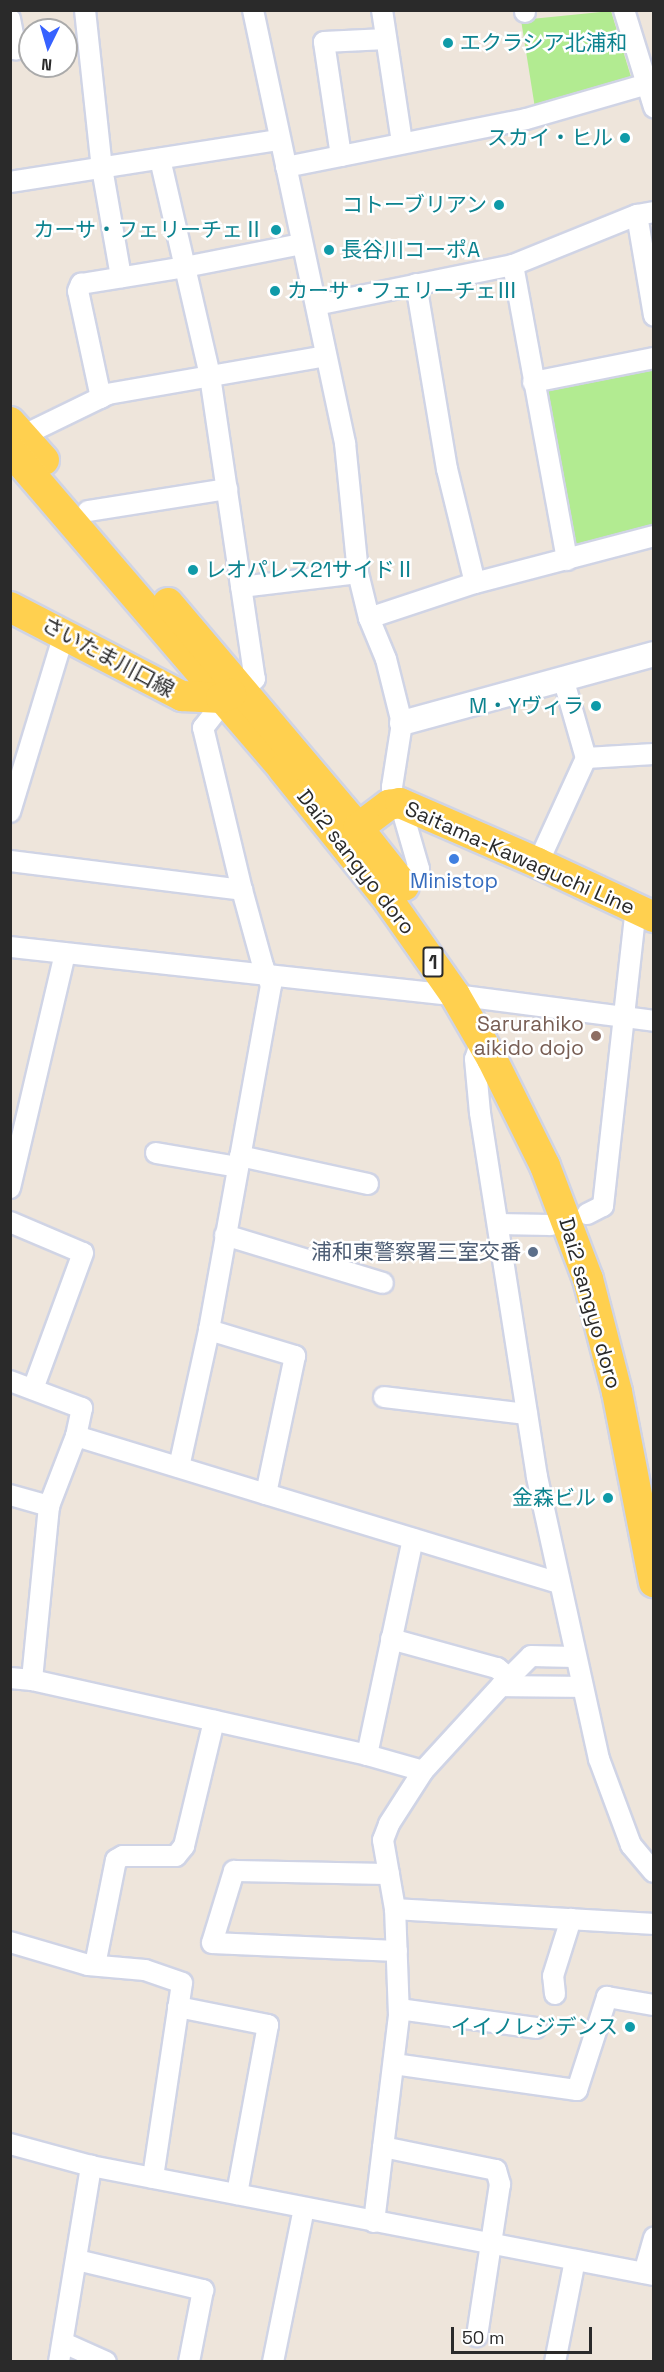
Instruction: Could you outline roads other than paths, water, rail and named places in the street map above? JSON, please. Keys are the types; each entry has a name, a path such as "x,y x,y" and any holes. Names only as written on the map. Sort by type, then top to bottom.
{"main road":[{"name":"Dai2 sangyo doro","path":"14,436 88,511 389,901 468,997 481,1041 541,1156 577,1217 588,1280 607,1350 654,1582"},
{"name":"Dai2 sangyo doro","path":"14,436 229,696 358,828 402,883 468,997 532,1090 577,1217 623,1331 654,1471"},
{"name":"さいたま川口線","path":"10,607 182,696 229,696"},
{"name":"Saitama-Kawaguchi Line","path":"358,828 397,803 538,863 645,913"}],"street":[{"path":"85,10 102,168 122,277"},
{"path":"253,10 345,442 358,573 369,618 386,659 402,723 392,787 419,869 402,883"},
{"path":"382,10 402,143"},
{"path":"624,10 650,83 654,106"},
{"path":"10,19 16,48 10,49"},
{"path":"341,156 324,42 386,39"},
{"path":"286,167 526,119 650,83"},
{"path":"10,182 279,140"},
{"path":"160,159 210,376 255,679 229,696 203,728 242,890 271,985 209,1330 179,1467"},
{"path":"316,305 513,265 645,213 654,316"},
{"path":"101,398 78,291 81,284 185,267 301,244"},
{"path":"513,265 567,560"},
{"path":"416,284 447,469 475,583"},
{"path":"14,436 108,394 327,356"},
{"path":"533,382 654,358"},
{"path":"88,511 227,489"},
{"path":"369,618 475,583 654,536"},
{"path":"241,587 358,573"},
{"path":"10,812 64,634"},
{"path":"402,723 654,654"},
{"path":"538,863 586,758 563,678"},
{"path":"586,758 654,754"},
{"path":"10,861 242,890"},
{"path":"498,1224 550,1225 603,1206 626,1017 645,913"},
{"path":"10,947 468,997 654,1021"},
{"path":"10,1188 65,953"},
{"path":"481,1041 475,1059 498,1224 537,1477 574,1657 599,1760 631,1845 654,1872"},
{"path":"156,1152 239,1162 368,1184"},
{"path":"10,1222 83,1253 33,1389"},
{"path":"225,1234 383,1283"},
{"path":"209,1330 296,1356 266,1494"},
{"path":"10,1380 82,1408 76,1436 49,1506 32,1680"},
{"path":"384,1397 527,1414"},
{"path":"76,1436 559,1583"},
{"path":"10,1495 49,1506"},
{"path":"367,1755 413,1539"},
{"path":"391,1638 497,1668 505,1682"},
{"path":"374,2222 399,2009 395,1909 383,1840 389,1824 423,1772 531,1656 574,1657"},
{"path":"10,1678 32,1680 367,1755 423,1772"},
{"path":"505,1682 581,1687"},
{"path":"95,1965 116,1860 123,1856 176,1856 184,1846 214,1721"},
{"path":"389,1874 234,1871 212,1943 397,1950"},
{"path":"395,1909 654,1924"},
{"path":"555,1994 553,1976 571,1919"},
{"path":"10,1942 95,1965 145,1970 182,1983 153,2178"},
{"path":"394,2064 577,2090 607,1997 654,2005"},
{"path":"178,2007 268,2025 237,2194"},
{"path":"399,2009 536,2028"},
{"path":"10,2144 91,2166 649,2274 654,2237"},
{"path":"383,2147 496,2170 500,2184 477,2336"},
{"path":"61,2355 91,2166"},
{"path":"273,2361 304,2208"},
{"path":"77,2260 204,2290 189,2361"},
{"path":"555,2361 575,2260"},
{"path":"42,2361 61,2355 106,2361"}],"place":[{"name":"エクラシア北浦和","path":"448,43"},
{"name":"スカイ・ヒル","path":"625,138"},
{"name":"コトーブリアン","path":"499,205"},
{"name":"カーサ・フェリーチェⅡ","path":"276,230"},
{"name":"長谷川コーポA","path":"329,250"},
{"name":"カーサ・フェリーチェⅢ","path":"275,291"},
{"name":"レオパレス21サイドⅡ","path":"193,570"},
{"name":"M・Yヴィラ","path":"596,706"},
{"name":"Ministop","path":"454,859"},
{"name":"Sarurahiko aikido dojo","path":"596,1036"},
{"name":"浦和東警察署三室交番","path":"533,1252"},
{"name":"金森ビル","path":"608,1498"},
{"name":"イイノレジデンス","path":"630,2027"}]}
